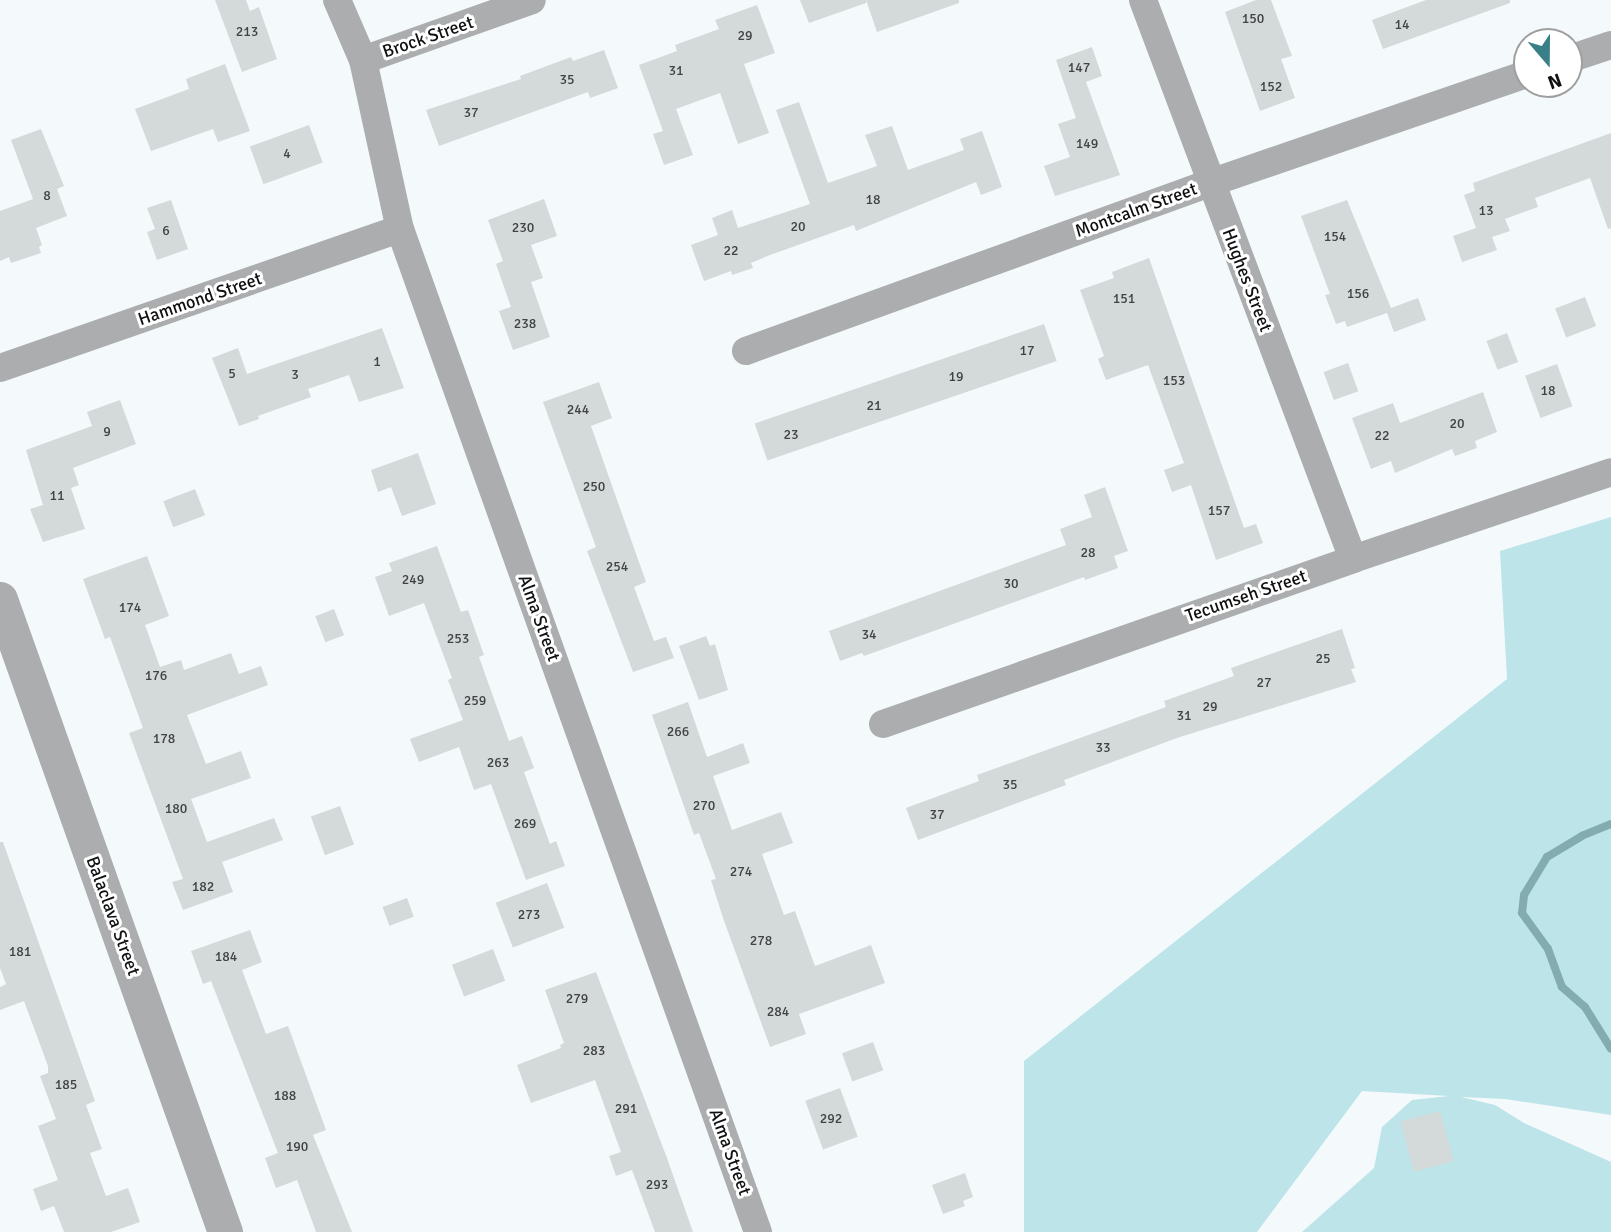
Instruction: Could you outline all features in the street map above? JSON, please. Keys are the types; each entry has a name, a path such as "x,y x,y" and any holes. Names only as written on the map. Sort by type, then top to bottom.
{"street":[{"name":"Alma Street","path":"337,0 363,60 400,229 758,1232"},
{"name":"Brock Street","path":"363,60 532,0"},
{"name":"Hughes Street","path":"1143,0 1353,559"},
{"path":"1583,54 1611,45"},
{"name":"Montcalm Street","path":"746,351 1210,183 1513,79"},
{"name":"Hammond Street","path":"0,369 400,229"},
{"name":"Tecumseh Street","path":"883,724 1353,559 1611,472"},
{"name":"Balaclava Street","path":"0,599 225,1232"}],"shaded area":[{"path":"1611,517 1611,1115 1505,1099 1461,1097 1495,1105 1524,1123 1611,1162 1611,1232 1302,1232 1374,1168 1382,1127 1412,1100 1449,1096 1362,1091 1257,1232 1024,1232 1024,1061 1507,679 1500,551"}],"building":[{"path":"215,0 246,0 250,11 259,7 277,59 242,72"},
{"path":"800,0 866,0 866,3 809,23"},
{"path":"866,0 959,0 959,3 877,32"},
{"path":"1256,0 1271,0 1292,56 1281,59 1295,98 1260,111 1225,12"},
{"path":"1426,0 1510,0 1510,3 1383,49 1372,20"},
{"path":"757,5 775,53 744,64 769,133 738,144 720,93 676,109 693,155 664,165 653,134 663,131 639,65 677,51 675,45 719,29 715,20"},
{"path":"1092,47 1102,76 1086,82 1120,175 1055,196 1044,166 1070,157 1058,124 1076,118 1056,60"},
{"path":"604,50 618,88 590,98 588,92 439,146 426,110 521,79 520,76 571,57 573,61"},
{"path":"225,64 250,131 218,142 213,129 151,151 135,109 189,89 186,79"},
{"path":"799,102 828,183 877,166 865,135 892,126 908,170 964,150 960,139 982,131 1002,187 981,195 976,182 856,231 854,225 751,263 753,268 732,275 731,271 704,281 691,245 718,235 712,218 732,210 738,228 810,204 776,110"},
{"path":"309,125 323,163 263,184 250,147"},
{"path":"41,129 64,186 57,189 67,216 36,228 42,245 39,247 41,253 11,263 9,257 0,261 0,211 33,199 11,140"},
{"path":"1611,133 1611,228 1608,229 1590,178 1535,198 1538,207 1505,219 1510,231 1492,237 1497,250 1462,262 1453,236 1476,228 1464,195 1475,191 1473,183"},
{"path":"544,199 557,236 531,245 543,278 531,282 550,337 513,350 499,311 511,307 496,264 503,261 488,220"},
{"path":"171,200 188,249 157,260 147,232 155,229 147,208"},
{"path":"1347,200 1391,308 1418,298 1426,320 1394,332 1387,313 1347,327 1345,321 1336,324 1325,295 1330,294 1301,216"},
{"path":"1149,258 1244,528 1256,524 1263,543 1216,560 1191,485 1172,492 1164,470 1184,463 1148,365 1106,380 1098,359 1104,356 1080,290 1114,278 1112,272"},
{"path":"1585,297 1596,326 1566,337 1555,308"},
{"path":"1044,324 1057,361 767,460 755,424"},
{"path":"382,328 404,388 359,402 349,375 308,389 311,397 258,416 259,419 239,426 212,358 238,348 247,374"},
{"path":"1507,333 1518,362 1498,370 1486,341"},
{"path":"1348,363 1358,391 1334,400 1324,372"},
{"path":"1557,364 1572,406 1540,418 1525,376"},
{"path":"599,382 612,418 591,426 646,582 634,587 654,641 666,637 674,658 633,672 587,551 596,547 543,402"},
{"path":"1483,392 1497,432 1475,441 1477,448 1455,456 1452,449 1395,473 1391,461 1371,469 1352,418 1393,403 1400,423"},
{"path":"120,400 136,444 73,468 79,485 71,488 85,529 43,542 30,509 43,505 26,450 92,426 87,412"},
{"path":"418,453 436,504 402,516 391,487 378,492 371,470"},
{"path":"1105,487 1128,551 1114,556 1118,568 1085,580 1084,577 864,656 862,653 840,661 829,631 1066,545 1060,529 1092,517 1084,495"},
{"path":"195,489 205,515 173,527 163,501"},
{"path":"437,546 461,612 468,610 484,655 479,657 509,741 522,736 534,768 524,772 550,844 556,841 565,866 526,880 491,784 474,790 459,747 419,762 410,739 463,720 448,680 452,678 424,603 389,616 375,577 392,571 389,563"},
{"path":"147,556 169,616 145,625 160,667 181,660 184,670 231,653 239,674 261,666 268,685 187,715 206,764 241,751 251,778 191,799 207,842 274,818 283,840 222,862 233,892 183,910 172,882 183,879 129,733 143,728 110,637 105,639 83,579"},
{"path":"334,609 344,635 325,642 315,616"},
{"path":"1342,629 1355,668 1351,669 1356,682 1177,738 1064,780 1066,785 918,840 906,808 979,781 977,775 1166,707 1164,701 1234,676 1231,668"},
{"path":"706,636 710,646 715,644 728,690 699,700 679,646"},
{"path":"688,702 707,757 743,743 750,763 713,776 732,830 781,812 793,843 762,854 784,915 795,911 815,966 871,945 885,983 799,1014 806,1034 770,1047 723,918 711,880 716,879 699,833 694,835 652,715"},
{"path":"340,806 354,845 325,855 311,817"},
{"path":"0,842 3,842 95,1101 86,1105 102,1149 90,1153 106,1196 128,1188 140,1222 111,1232 64,1232 54,1206 41,1211 33,1189 58,1180 38,1126 56,1119 40,1076 48,1073 48,1066 24,1001 0,1010 0,987 6,984 0,968"},
{"path":"547,883 564,928 513,948 496,903"},
{"path":"407,898 414,917 389,926 383,907"},
{"path":"250,930 262,962 242,970 266,1034 288,1026 326,1130 313,1135 352,1232 316,1232 297,1180 276,1188 265,1158 278,1153 211,981 203,984 191,951"},
{"path":"493,949 505,981 464,997 452,965"},
{"path":"596,972 693,1232 655,1232 632,1170 616,1176 609,1156 621,1152 595,1080 531,1103 517,1065 561,1048 560,1045 564,1043 545,990"},
{"path":"873,1042 883,1070 852,1081 842,1053"},
{"path":"840,1088 858,1137 823,1150 805,1101"},
{"path":"1440,1111 1453,1161 1414,1172 1400,1122"},
{"path":"965,1173 973,1197 963,1201 965,1206 943,1214 932,1185"}],"waterway":[{"path":"1611,824 1582,836 1547,857 1524,895 1522,913 1548,949 1562,987 1585,1007 1611,1049"}]}
